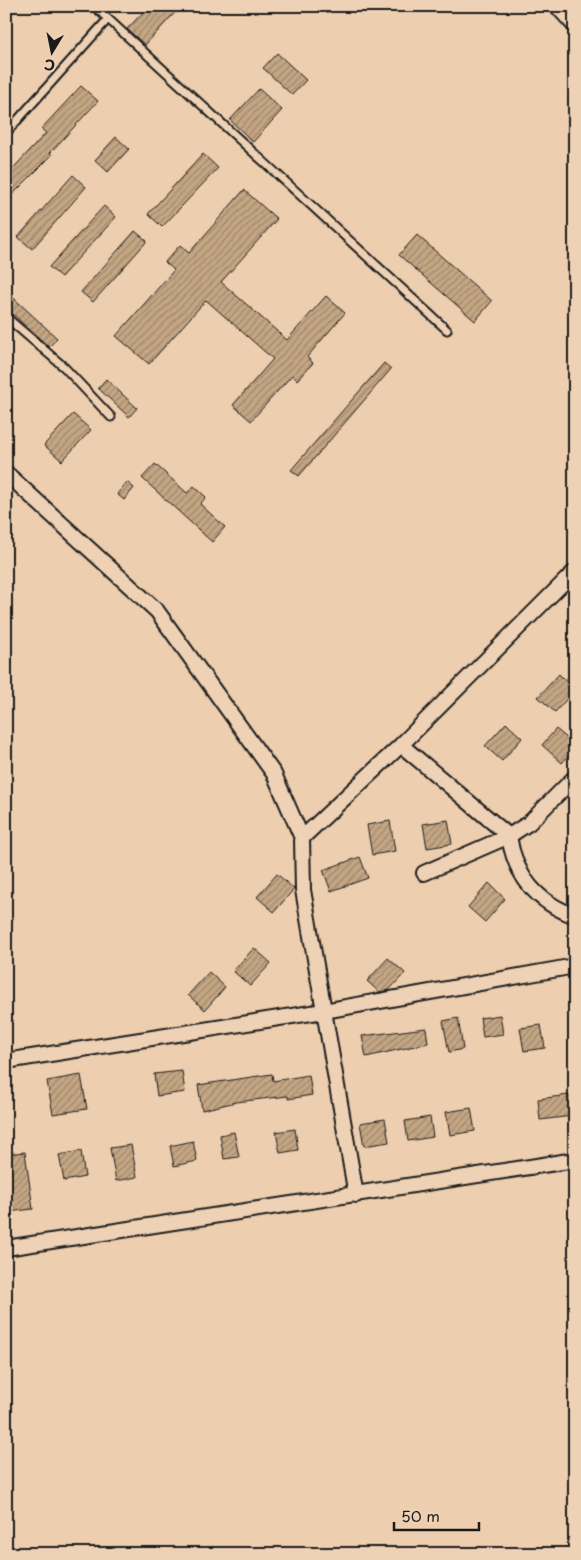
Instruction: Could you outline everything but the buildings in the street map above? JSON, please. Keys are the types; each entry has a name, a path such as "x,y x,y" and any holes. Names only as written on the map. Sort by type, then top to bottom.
{"street":[{"path":"556,6 575,26"},
{"path":"6,473 157,611 274,774 302,838 303,890 356,1195"},
{"path":"302,838 401,745 575,571"},
{"path":"401,745 509,836 512,858 528,884 556,910 575,916"},
{"path":"424,873 509,836 530,822 575,777"},
{"path":"6,1061 324,1011 575,966"},
{"path":"6,1248 575,1160"}],"lane":[{"path":"94,6 447,330"},
{"path":"6,133 108,19"},
{"path":"6,317 64,367 111,417"}]}
